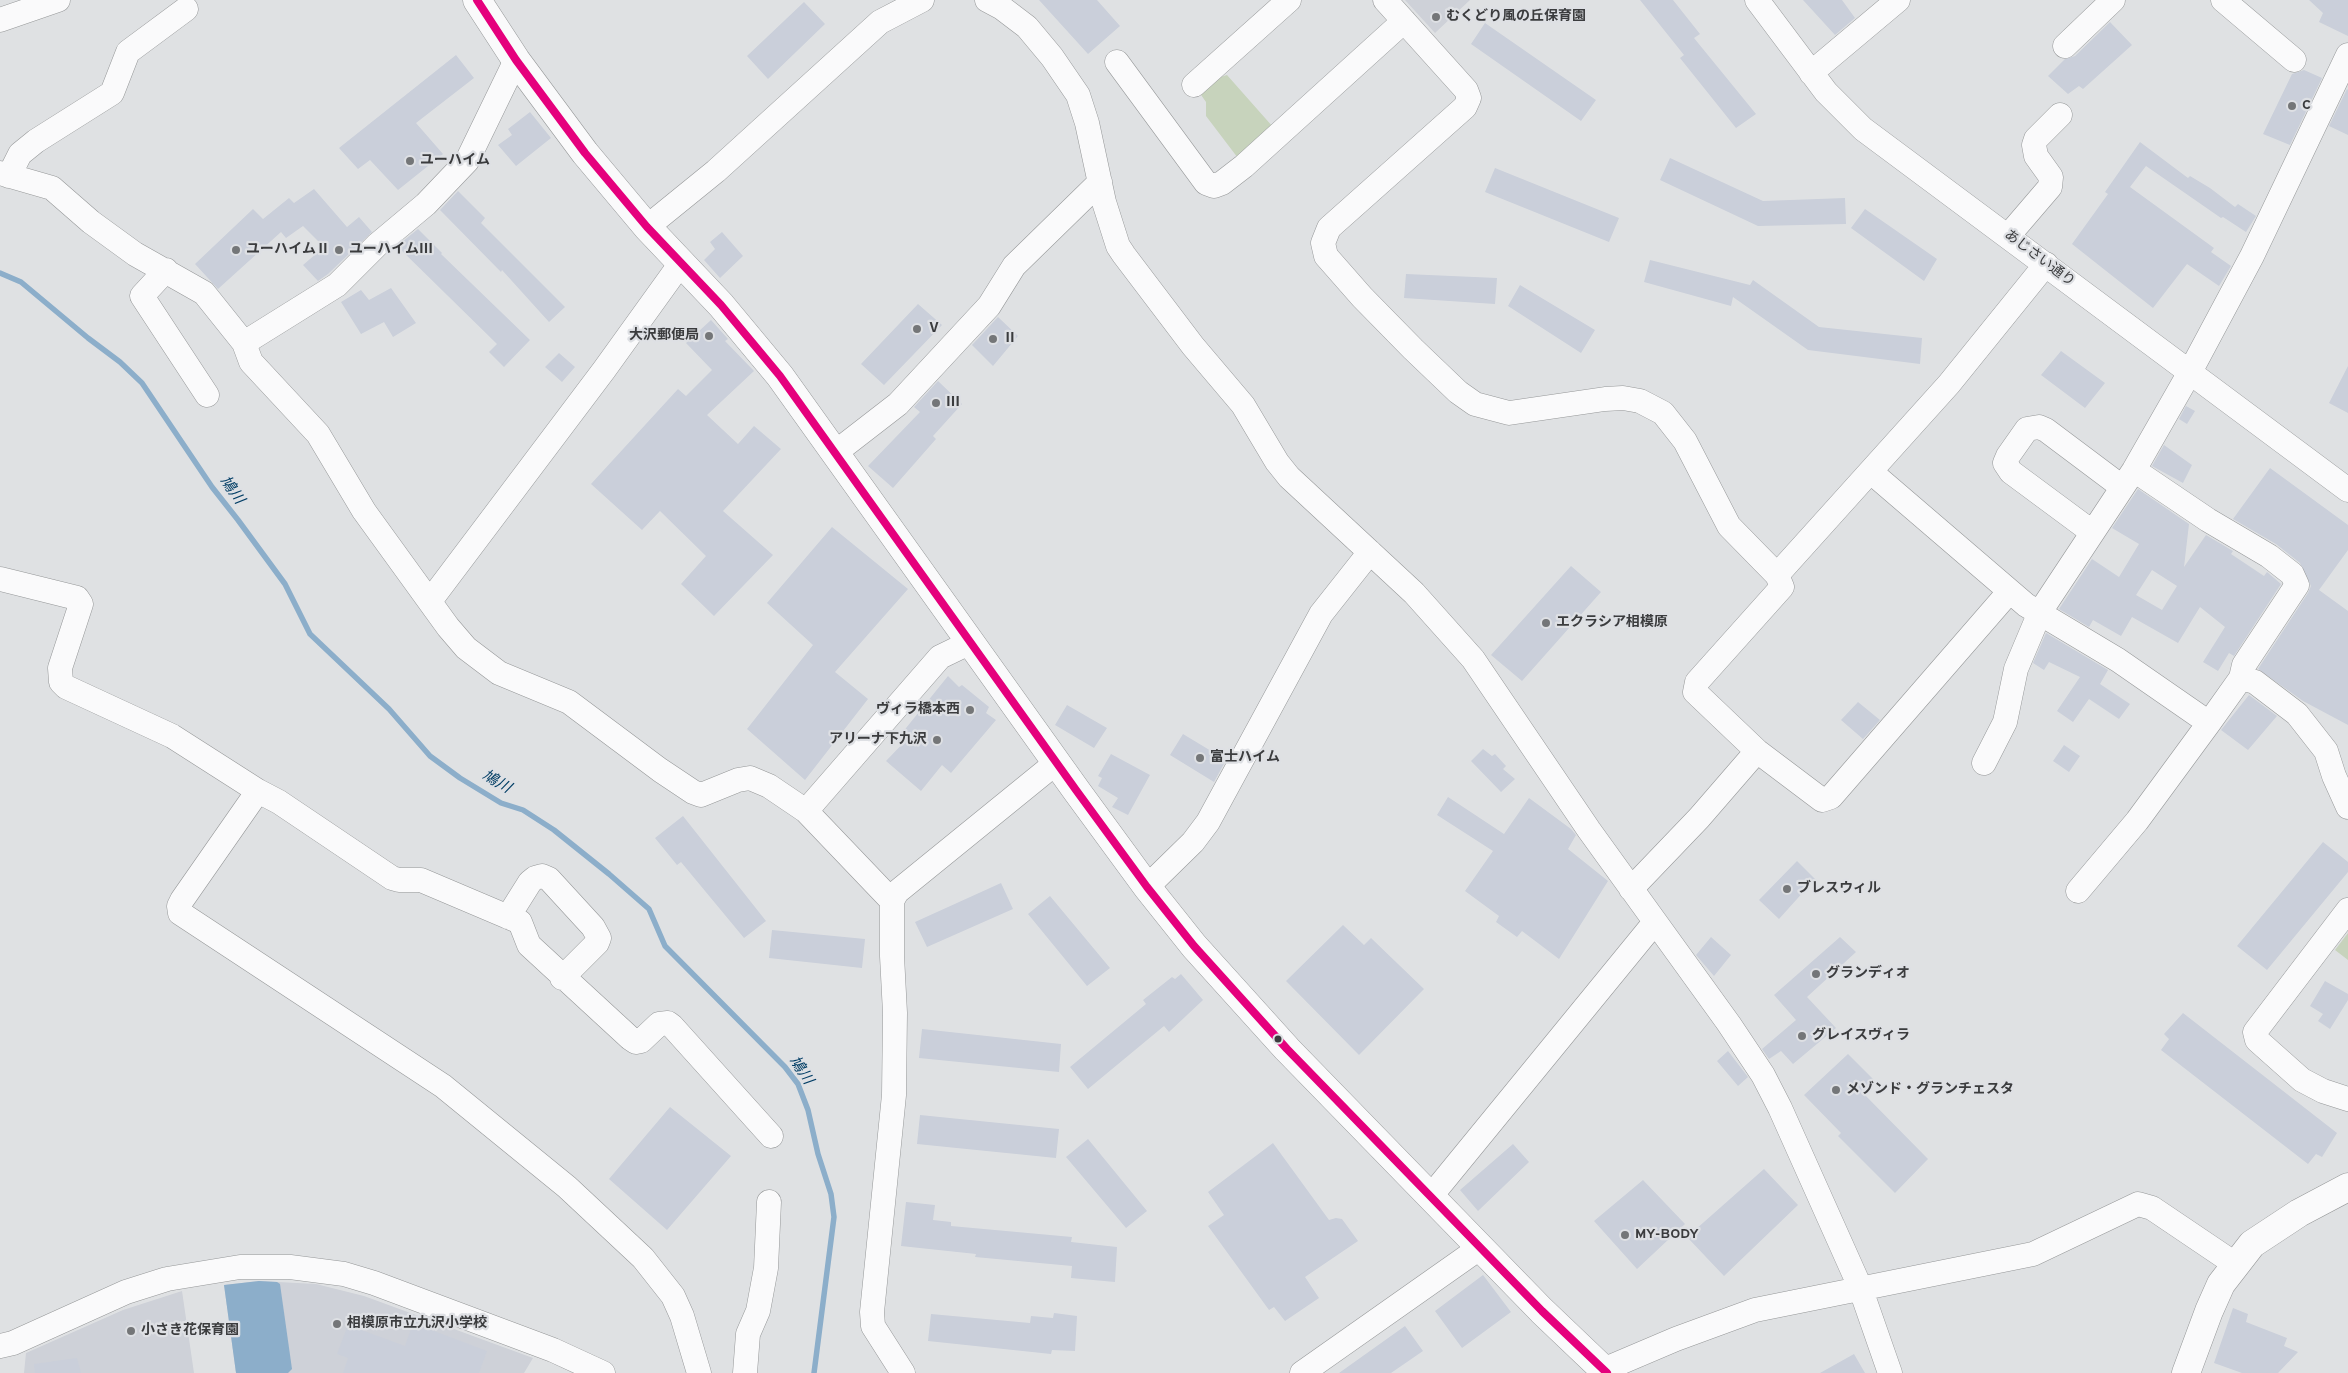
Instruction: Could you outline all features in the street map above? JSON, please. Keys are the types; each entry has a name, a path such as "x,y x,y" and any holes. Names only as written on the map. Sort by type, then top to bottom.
{"main road":[{"path":"478,0 516,60 567,130 647,226 740,326 777,372 1147,887 1194,946 1242,1001 1542,1311 1605,1371"},
{"path":"2186,1373 2221,1284 2252,1244 2299,1213 2345,1192"}],"street":[{"path":"0,20 58,0"},
{"path":"647,226 716,171 880,22 922,0"},
{"path":"986,0 1002,8 1027,28 1066,76 1078,95 1087,123 1100,182 1118,246 1124,255 1194,346 1243,405 1283,469 1320,507 1414,593 1474,659 1631,889 1729,1024 1763,1075 1780,1108 1860,1287 1890,1373"},
{"path":"1194,85 1289,0"},
{"path":"1385,0 1466,90 1469,98 1465,107 1329,228 1323,243 1326,256 1362,297 1413,349 1458,392 1475,404 1509,414 1623,398 1640,401 1663,414 1685,442 1729,526 1777,575 1782,587 1695,687 1698,698 1757,751 1818,799 1827,800 2009,592"},
{"name":"あじさい通り","path":"1757,0 1826,92 1863,129 2348,490"},
{"path":"1811,73 1898,0"},
{"path":"2065,46 2113,0"},
{"path":"2223,0 2294,60"},
{"path":"186,9 128,52 112,93 36,141 20,154 5,174 52,188 91,222 135,254 204,293 244,343 251,362 318,434 364,510 448,627 466,648 499,672 569,702 660,770 693,792 702,794 738,780 750,778 769,786 806,811 892,901"},
{"path":"1117,62 1206,183 1214,186 1222,183 1244,166 1404,21"},
{"path":"1984,763 2005,722 2014,676 2040,612 2128,478 2190,372 2252,256 2348,55"},
{"path":"244,343 337,285 377,245 426,204 467,161 516,60"},
{"path":"2008,236 2050,187 2051,177 2036,156 2034,145 2036,139 2060,115"},
{"path":"836,452 898,404 989,306 1014,266 1100,182"},
{"path":"430,601 598,377 681,262"},
{"path":"1777,575 1949,384 2046,264"},
{"path":"166,270 142,296 207,395"},
{"path":"2078,891 2136,821 2209,723 2241,678 2244,665 2297,585 2296,579 2269,556 2208,520 2128,478 2039,427 2027,430 2005,463 2011,472 2092,532"},
{"path":"1871,472 2026,605 2164,691 2209,723"},
{"path":"1147,887 1193,842 1208,822 1321,614 1370,552"},
{"path":"0,579 77,598 81,604 60,668 60,682 66,687 172,736 258,791 280,802 392,878 399,880 421,880 520,922 529,945 562,978 636,1042 641,1041 659,1024 668,1023 771,1136"},
{"path":"806,811 940,657 971,642"},
{"path":"2241,678 2256,682 2296,714 2326,751 2334,776 2348,807"},
{"path":"1631,889 1699,818 1757,751"},
{"path":"904,1373 873,1326 872,1312 894,1095 895,1013 892,901 897,892 1057,762"},
{"path":"258,791 182,900 179,906 180,913 443,1086 567,1187 643,1258 673,1296 685,1324 699,1373"},
{"path":"508,917 530,882 542,876 549,879 593,927 599,938 597,944 562,978"},
{"path":"2348,910 2255,1032 2257,1040 2302,1080 2335,1097 2348,1098"},
{"path":"1431,1196 1655,922"},
{"path":"745,1373 748,1334 758,1311 766,1268 769,1202"},
{"path":"1605,1371 1676,1339 1754,1310 1860,1287 2033,1254 2138,1204 2152,1208 2235,1264"},
{"path":"1302,1373 1481,1247"},
{"path":"0,1346 13,1343 126,1292 167,1279 240,1267 290,1267 344,1274 374,1283 553,1350 603,1373"}],"shaded area":[{"name":"むくどり風の丘保育園","path":"1405,0 1470,0 1435,33"},
{"name":"相模原市立九沢小学校","path":"259,1281 316,1284 364,1296 533,1358 524,1373 236,1373 224,1285"},
{"name":"小さき花保育園","path":"182,1291 194,1373 24,1373 26,1353 123,1310"}],"green space":[{"path":"1227,75 1273,127 1244,166 1206,116 1206,102 1194,85"},
{"path":"2348,933 2348,960 2335,950"}],"water":[{"path":"259,1281 277,1282 280,1284 292,1369 288,1373 236,1373 224,1285"}],"building":[{"path":"1039,0 1097,0 1120,26 1088,54"},
{"path":"1640,0 1673,0 1700,34 1694,38 1756,114 1736,128 1680,58 1684,55"},
{"path":"1803,0 1842,0 1855,18 1835,35"},
{"path":"2309,0 2348,0 2348,36 2319,22 2323,13"},
{"path":"804,2 825,24 768,79 747,56"},
{"path":"2110,22 2132,45 2083,89 2079,86 2068,94 2048,76 2065,59 2075,56"},
{"path":"1485,23 1596,100 1581,121 1471,44"},
{"path":"456,55 474,78 416,123 443,154 398,190 370,160 358,169 339,148"},
{"name":"C","path":"2304,70 2322,78 2290,145 2263,134 2292,74"},
{"path":"2348,90 2348,135 2329,126"},
{"path":"530,112 551,138 516,166 498,145 512,135 508,129"},
{"path":"2140,142 2188,178 2190,176 2235,207 2238,204 2256,216 2246,232 2223,217 2221,218 2146,166 2130,187 2214,248 2211,252 2231,266 2219,286 2187,264 2153,308 2072,244 2108,194 2105,192"},
{"path":"1670,158 1763,201 1845,198 1846,224 1758,226 1660,180"},
{"path":"1495,168 1619,218 1609,242 1485,192"},
{"path":"314,189 347,227 359,217 372,232 328,274 318,281 303,265 324,247 303,226 286,238 281,232 218,289 195,264 253,209 263,219 289,198 294,203"},
{"path":"458,191 485,218 481,223 565,307 549,322 502,270 501,272 440,210"},
{"path":"1865,209 1937,259 1924,281 1851,228"},
{"path":"418,229 441,254 530,340 504,367 489,352 497,344 397,246"},
{"path":"722,232 743,256 720,278 704,260 715,249 710,242"},
{"path":"1650,260 1750,285 1753,280 1819,327 1922,338 1920,364 1808,350 1733,297 1731,306 1644,282"},
{"path":"1406,274 1497,278 1495,304 1404,298"},
{"path":"1520,285 1595,330 1581,353 1508,306"},
{"path":"391,288 416,323 393,337 384,322 361,334 341,302 361,290 369,300"},
{"path":"918,304 942,325 884,385 861,364"},
{"name":"Ⅱ","path":"998,317 1018,336 993,366 972,345"},
{"path":"711,320 728,339 725,341 754,371 707,415 738,444 754,426 781,449 723,511 773,555 714,616 681,584 706,556 660,511 642,530 591,484 678,389 686,396 712,370 686,343"},
{"path":"2061,351 2105,383 2085,408 2041,375"},
{"path":"559,353 575,367 562,382 545,367"},
{"path":"2348,366 2348,413 2329,403"},
{"path":"938,381 962,404 933,436 936,439 893,488 868,466 920,412 914,407"},
{"path":"2186,406 2195,411 2187,424 2179,419"},
{"path":"2164,445 2192,465 2183,483 2152,466"},
{"path":"2270,468 2348,525 2348,550 2319,590 2348,611 2348,725 2303,701 2258,669 2311,586 2300,563 2276,544 2233,519"},
{"path":"2138,489 2189,524 2184,567 2206,535 2233,551 2231,554 2264,576 2267,572 2281,584 2234,656 2229,653 2218,671 2203,662 2225,627 2200,607 2178,643 2132,617 2121,636 2093,620 2089,627 2059,609 2092,559 2119,577 2139,544 2112,528","holes":["2152,570 2177,586 2162,610 2136,595"]},
{"path":"832,527 908,589 835,672 868,699 805,780 747,729 813,645 767,603"},
{"name":"エクラシア相模原","path":"1571,566 1601,592 1522,681 1491,655"},
{"path":"2046,633 2108,670 2100,684 2130,704 2119,719 2089,699 2073,722 2057,711 2080,677 2049,662 2044,670 2033,663"},
{"path":"948,676 959,687 962,685 989,707 986,713 996,720 951,773 942,765 921,791 886,761 908,738 902,733"},
{"path":"2249,695 2277,716 2248,750 2221,730"},
{"path":"1858,702 1880,720 1863,739 1841,720"},
{"path":"1067,705 1107,728 1094,748 1055,725"},
{"name":"富士ハイム","path":"1183,734 1226,760 1214,782 1170,755"},
{"path":"2064,745 2080,756 2069,772 2053,761"},
{"path":"1483,749 1492,756 1495,754 1506,766 1503,769 1515,779 1501,792 1471,761"},
{"path":"1111,754 1150,775 1128,815 1112,807 1118,798 1098,786 1102,778 1098,776"},
{"path":"1448,797 1504,834 1529,798 1571,829 1576,835 1568,849 1608,881 1559,959 1522,931 1517,937 1496,922 1499,916 1465,891 1493,851 1437,815"},
{"path":"683,816 766,921 744,938 681,862 677,865 655,838"},
{"path":"2323,842 2348,862 2348,872 2267,970 2237,946"},
{"name":"ブレスウィル","path":"1797,861 1815,879 1779,919 1759,900"},
{"path":"1001,883 1013,909 927,947 915,922"},
{"path":"1050,896 1110,968 1087,986 1028,914"},
{"path":"1343,925 1364,945 1371,938 1424,989 1359,1055 1286,981"},
{"path":"772,930 865,939 862,968 769,958"},
{"path":"1711,937 1731,955 1714,976 1696,955"},
{"path":"1840,937 1856,952 1807,997 1836,1028 1793,1064 1781,1051 1769,1059 1762,1049 1796,1020 1774,995"},
{"path":"1181,974 1203,1000 1169,1032 1164,1026 1088,1089 1070,1067 1146,1004 1143,1000 1172,977 1175,979"},
{"path":"2325,981 2348,994 2348,1000 2330,1029 2318,1021 2323,1014 2310,1006"},
{"path":"2183,1013 2337,1133 2322,1157 2316,1154 2308,1164 2161,1050 2169,1039 2164,1034"},
{"path":"922,1029 1061,1044 1059,1072 919,1058"},
{"path":"1728,1051 1748,1077 1738,1086 1717,1061"},
{"path":"1848,1054 1873,1079 1861,1091 1928,1159 1895,1193 1838,1136 1841,1133 1804,1095"},
{"path":"670,1107 731,1156 667,1230 609,1179"},
{"path":"920,1115 1059,1129 1056,1158 917,1144"},
{"path":"1088,1139 1147,1211 1126,1228 1066,1157"},
{"path":"1273,1143 1329,1220 1342,1219 1358,1241 1305,1277 1319,1298 1285,1321 1274,1307 1269,1310 1208,1226 1224,1215 1208,1192"},
{"path":"1513,1144 1529,1162 1478,1211 1460,1190"},
{"path":"1764,1169 1798,1205 1724,1276 1687,1237"},
{"path":"1643,1180 1685,1224 1637,1269 1594,1221"},
{"path":"906,1202 935,1205 933,1220 951,1222 951,1226 1072,1237 1071,1242 1117,1247 1115,1282 1071,1278 1072,1266 975,1257 976,1254 901,1246"},
{"path":"1483,1275 1511,1312 1462,1348 1435,1311"},
{"path":"2233,1308 2248,1314 2246,1322 2287,1338 2284,1346 2298,1352 2278,1373 2242,1373 2214,1363"},
{"path":"1054,1313 1077,1316 1075,1351 1052,1350 1051,1354 928,1341 931,1314 1030,1323 1031,1316 1053,1318"},
{"path":"413,1323 487,1351 479,1373 343,1373 348,1358 337,1354 348,1325 405,1346"},
{"path":"1405,1326 1423,1351 1391,1373 1339,1373"},
{"path":"1854,1354 1865,1373 1820,1373"},
{"path":"77,1358 81,1373 35,1373 34,1364"}],"waterway":[{"name":"鳩川","path":"0,273 21,282 120,362 142,383 212,487 285,584 310,634 389,709 430,756 460,778 501,803 523,810 554,830 649,909 665,946 785,1067 798,1084 808,1110 818,1154 831,1194 834,1217 814,1373"}],"transit line":[{"path":"477,0 516,60 585,153 647,227 721,305 780,376 1076,790 1147,887 1194,946 1287,1049 1542,1311 1607,1373"}],"place":[{"name":"むくどり風の丘保育園","path":"1436,17"},
{"name":"C","path":"2292,106"},
{"name":"ユーハイム","path":"410,161"},
{"name":"ユーハイムⅡ","path":"236,250"},
{"name":"ユーハイムⅢ","path":"339,250"},
{"name":"Ⅴ","path":"917,329"},
{"name":"大沢郵便局","path":"709,336"},
{"name":"Ⅱ","path":"993,339"},
{"name":"Ⅲ","path":"936,403"},
{"name":"エクラシア相模原","path":"1546,623"},
{"name":"ヴィラ橋本西","path":"970,710"},
{"name":"アリーナ下九沢","path":"937,740"},
{"name":"富士ハイム","path":"1200,758"},
{"name":"ブレスウィル","path":"1787,889"},
{"name":"グランディオ","path":"1816,974"},
{"name":"グレイスヴィラ","path":"1802,1036"},
{"name":"メゾンド・グランチェスタ","path":"1836,1090"},
{"name":"MY-BODY","path":"1625,1235"},
{"name":"相模原市立九沢小学校","path":"337,1324"},
{"name":"小さき花保育園","path":"131,1331"}]}
